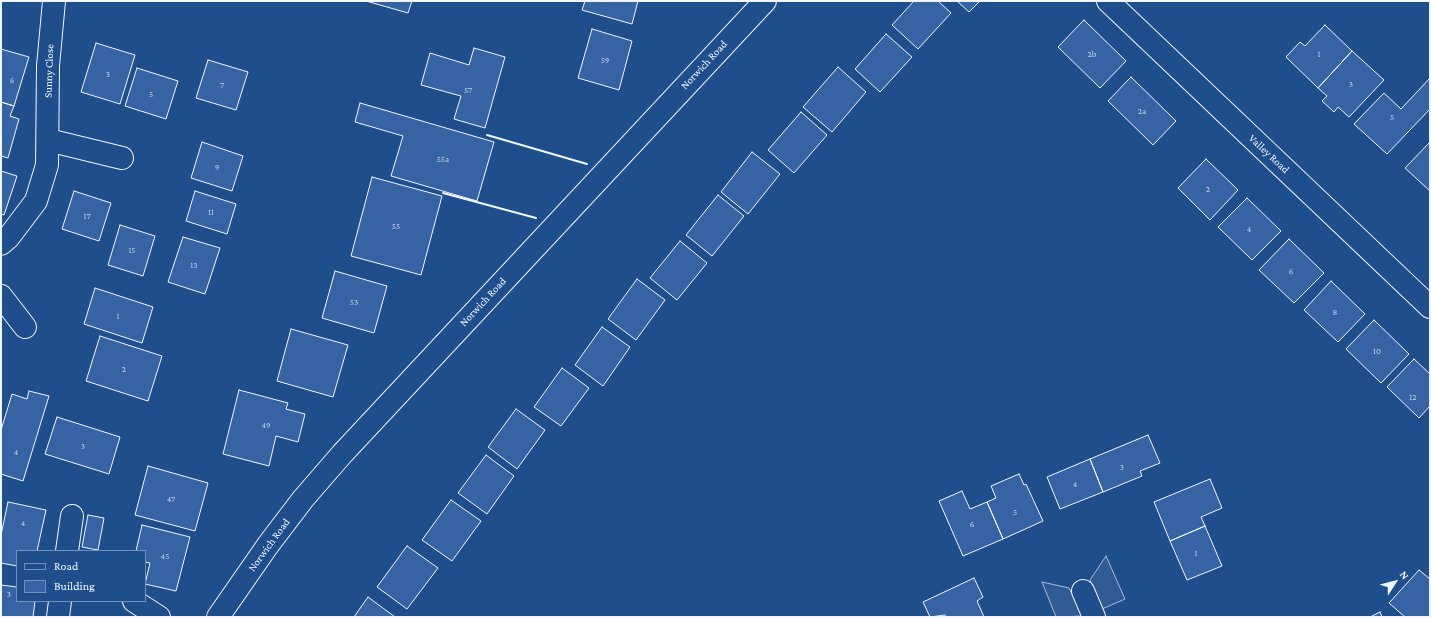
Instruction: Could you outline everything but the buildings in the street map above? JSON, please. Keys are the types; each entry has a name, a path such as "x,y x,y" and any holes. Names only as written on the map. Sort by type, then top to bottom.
{"street":[{"name":"Sunny Close","path":"1,244 8,238 36,201 47,165 48,66 54,1"},
{"name":"Norwich Road","path":"218,617 268,545 303,499 342,454 766,1"},
{"name":"Valley Road","path":"1108,1 1430,307"},
{"path":"48,140 122,158"},
{"path":"1,296 25,327"},
{"path":"67,550 72,516"},
{"path":"1083,591 1094,617"},
{"path":"58,617 60,602"},
{"path":"136,602 159,617"}],"shaded area":[{"path":"1106,556 1125,599 1102,609 1090,580"},
{"path":"1042,582 1069,588 1083,616 1056,617"}],"wall":[{"path":"487,135 587,164"},
{"path":"443,193 536,218"}]}
